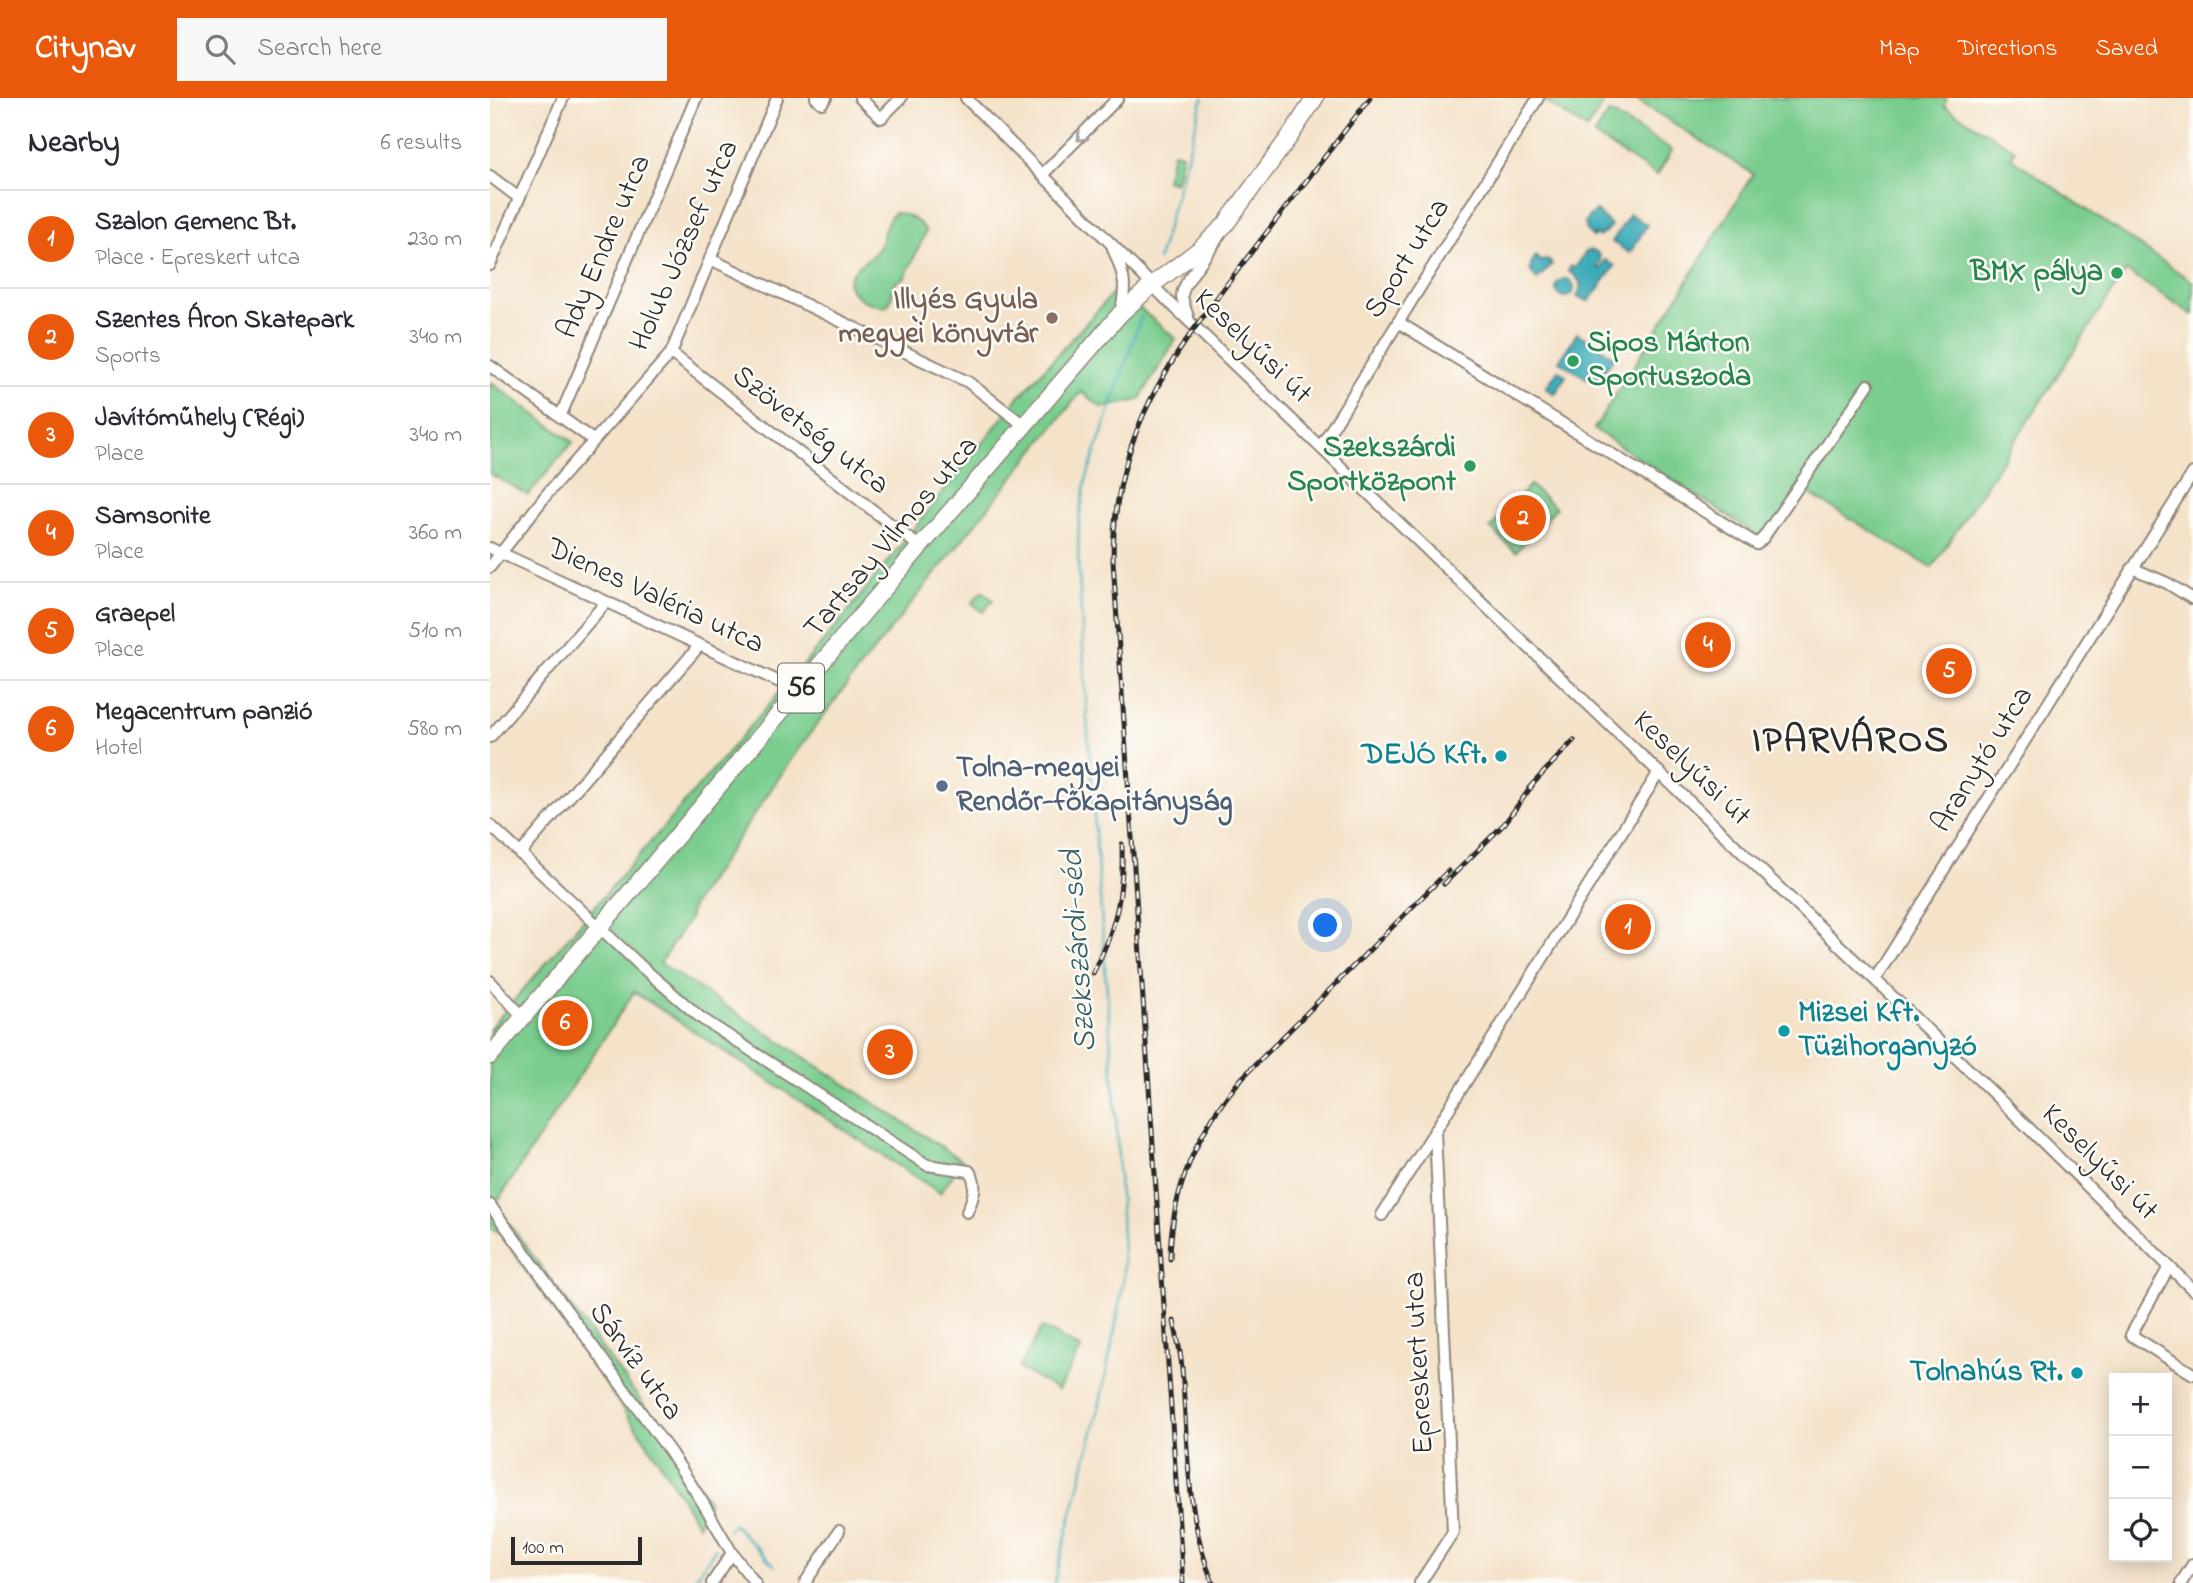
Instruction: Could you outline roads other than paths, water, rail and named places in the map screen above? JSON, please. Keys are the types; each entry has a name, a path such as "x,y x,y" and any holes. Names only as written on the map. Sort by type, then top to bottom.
{"main road":[{"name":"56","path":"1152,285 1200,249 1225,225 1315,98"},
{"name":"Tartsay Vilmos utca","path":"490,1056 1120,314 1152,285"}],"street":[{"path":"490,265 563,98"},
{"name":"Ady Endre utca","path":"560,417 696,98"},
{"name":"Holub József utca","path":"490,567 539,503 671,353 777,98"},
{"path":"816,98 822,103 827,98"},
{"path":"860,98 881,118 901,98"},
{"name":"Keselyűsi út","path":"966,98 1152,285 1875,979 2193,1290"},
{"path":"1042,175 1118,98"},
{"name":"Sport utca","path":"1321,446 1538,98"},
{"path":"490,176 519,198"},
{"path":"1189,320 1182,297 1185,284 1214,247 1225,225"},
{"path":"1111,243 1124,279 1125,292 1120,314"},
{"path":"710,259 968,382 1024,426"},
{"path":"1398,322 1757,544 1868,385"},
{"name":"Szövetség utca","path":"671,353 920,547"},
{"path":"490,366 593,440"},
{"name":"Aranytó utca","path":"1875,979 2193,473"},
{"name":"Dienes Valéria utca","path":"490,548 799,691"},
{"path":"2132,568 2167,583 2193,599"},
{"path":"490,737 606,602"},
{"path":"520,854 700,645"},
{"path":"1382,1215 1659,772"},
{"path":"490,825 701,1018 927,1165 962,1169 971,1173 974,1186 967,1212"},
{"path":"490,981 523,1017"},
{"name":"Epreskert utca","path":"1420,1583 1453,1532 1434,1131"},
{"name":"Sárvíz utca","path":"490,1205 670,1452 704,1503 732,1553 755,1583"},
{"path":"2169,1267 2131,1335 2193,1374"},
{"path":"805,1583 839,1531"},
{"path":"712,1583 732,1553"},
{"path":"2181,1583 2193,1564"}],"water":[{"path":"1596,211 1611,225 1599,237 1596,234 1593,237 1585,229 1587,226 1584,223"},
{"path":"1630,214 1647,225 1630,253 1612,242"},
{"path":"1591,250 1600,257 1597,267 1600,269 1605,260 1615,266 1589,301 1577,297 1580,282 1568,271 1571,266 1575,268 1586,252"},
{"path":"1536,256 1540,261 1548,260 1552,264 1537,280 1530,270"},
{"path":"1561,279 1569,279 1574,288 1572,295 1561,297 1556,292 1556,284"},
{"path":"1577,333 1614,357 1596,384 1559,361"},
{"path":"1558,370 1566,376 1555,394 1546,388"}],"waterway":[{"name":"Szekszárdi-séd","path":"1158,260 1203,98"},
{"name":"Szekszárdi-séd","path":"1054,1583 1099,1408 1124,1275 1078,555 1079,519 1086,480 1141,317"},
{"path":"728,1529 734,1525 774,1565"},
{"path":"692,1583 716,1548"}],"railway":[{"path":"1183,1583 1113,561 1116,514 1124,471 1136,432 1173,360 1222,290 1370,98"},
{"path":"1529,788 1574,740"},
{"path":"1444,884 1505,823 1534,783"},
{"path":"1093,973 1108,941 1117,910 1122,879 1122,844"},
{"path":"1170,1259 1176,1209 1190,1161 1200,1139 1227,1097 1243,1077 1448,871"},
{"path":"1174,1321 1181,1363 1192,1505 1213,1583"}],"place":[{"name":"BMX pálya","path":"2117,273"},
{"name":"Illyés Gyula megyei könyvtár","path":"1052,318"},
{"name":"Sipos Márton Sportuszoda","path":"1573,361"},
{"name":"Szekszárdi Sportközpont","path":"1470,466"},
{"name":"Szentes Áron Skatepark","path":"1523,518"},
{"name":"Samsonite","path":"1708,645"},
{"name":"Graepel","path":"1949,671"},
{"name":"DEJÓ Kft.","path":"1501,756"},
{"name":"Tolna-megyei Rendőr-főkapitányság","path":"942,786"},
{"name":"Szalon Gemenc Bt.","path":"1628,927"},
{"name":"Megacentrum panzió","path":"565,1023"},
{"name":"Mizsei Kft. Tüzihorganyzó","path":"1784,1031"},
{"name":"Javítóműhely (Régi)","path":"890,1052"},
{"name":"Tolnahús Rt.","path":"2077,1373"}],"district":[{"name":"IPARVÁROS","path":"1851,742"}]}
